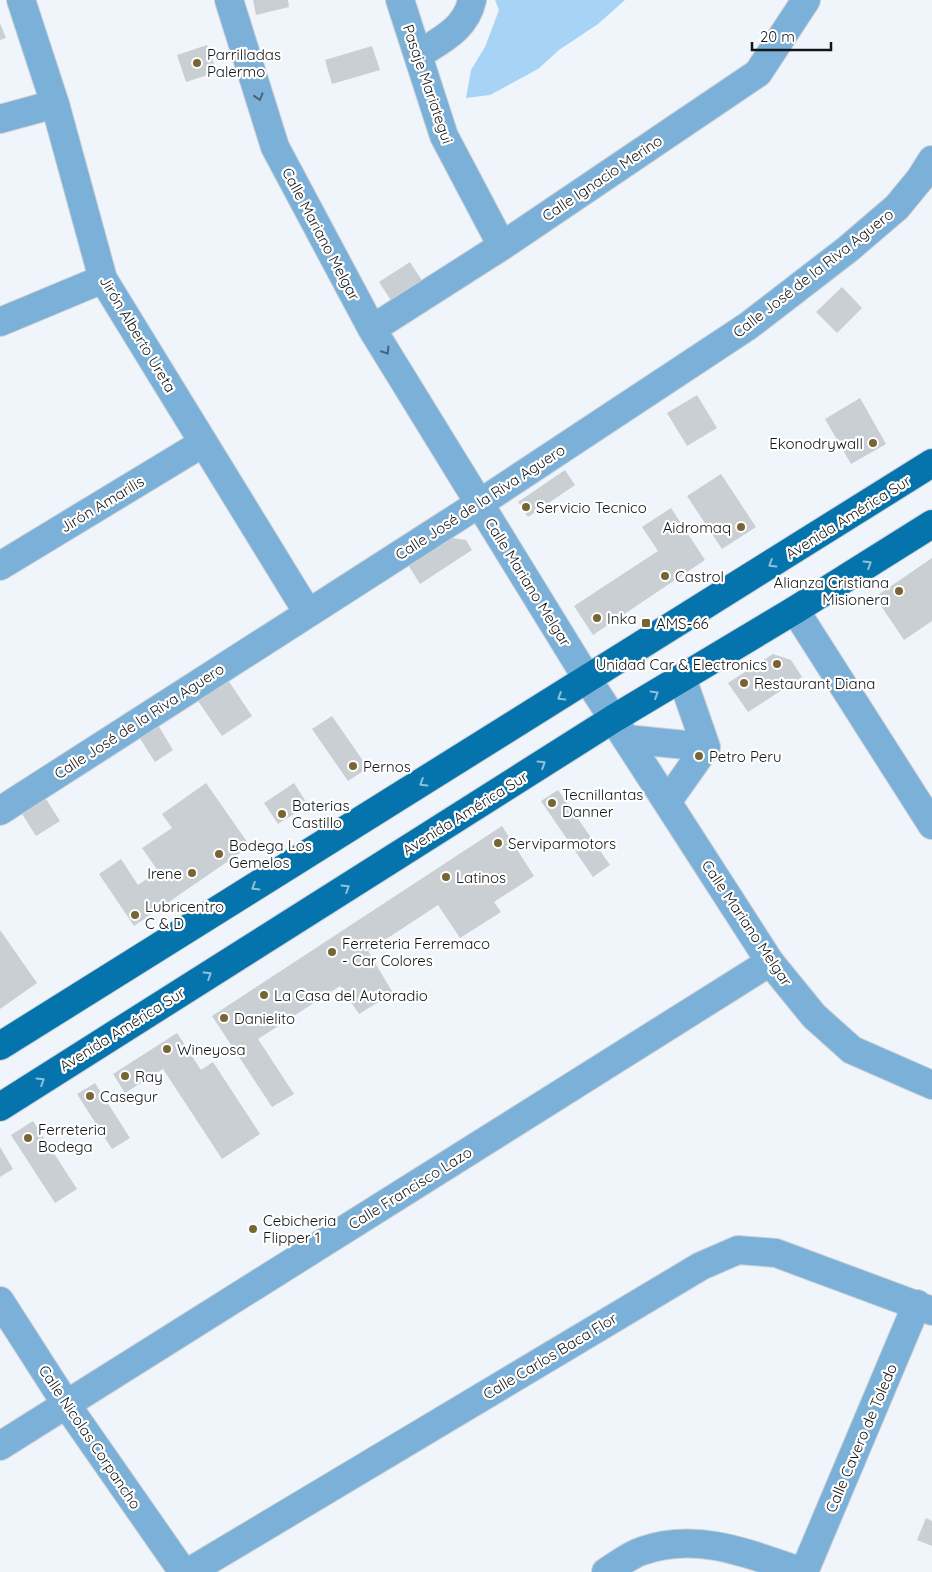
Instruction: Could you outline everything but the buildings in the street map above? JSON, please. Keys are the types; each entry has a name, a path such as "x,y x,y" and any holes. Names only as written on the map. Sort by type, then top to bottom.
{"main road":[{"name":"Avenida América Sur","path":"0,1046 932,464"},
{"name":"Avenida América Sur","path":"0,1107 619,729 682,678 932,524"}],"street":[{"name":"Jirón Alberto Ureta","path":"20,0 54,104 103,279 308,613"},
{"name":"Calle Mariano Melgar","path":"229,0 274,147 372,329 619,729 770,962 814,1016 852,1050 932,1085"},
{"name":"Pasaje Mariategui","path":"400,0 444,136 502,246"},
{"path":"418,55 456,30 470,10 472,0"},
{"name":"Calle Ignacio Merino","path":"372,329 502,246 758,73 806,0"},
{"path":"0,119 54,104"},
{"name":"Calle José de la Riva Aguero","path":"0,810 480,503 748,326 848,250 897,207 920,179 932,160"},
{"path":"0,322 103,279"},
{"name":"Jirón Amarilis","path":"0,566 204,443"},
{"path":"795,610 932,825"},
{"path":"682,678 706,747"},
{"path":"619,729 706,747"},
{"path":"667,802 706,747"},
{"name":"Calle Francisco Lazo","path":"0,1446 770,962"},
{"name":"Calle Carlos Baca Flor","path":"189,1572 701,1266 738,1250 776,1253 925,1307"},
{"name":"Calle Nicolas Corpancho","path":"0,1301 66,1404 183,1572"},
{"name":"Calle Cavero de Toledo","path":"804,1572 925,1307"},
{"path":"606,1572 641,1551 681,1542 725,1547 804,1572"}],"shaded area":[{"path":"495,0 625,0 598,24 559,50 538,69 490,95 466,98 471,70 485,47 499,10"}],"place":[{"name":"Parrilladas Palermo","path":"197,63"},
{"name":"Ekonodrywall","path":"873,443"},
{"name":"Servicio Tecnico","path":"526,507"},
{"name":"Aidromaq","path":"741,527"},
{"name":"Castrol","path":"665,576"},
{"name":"Alianza Cristiana Misionera","path":"899,591"},
{"name":"Inka","path":"597,618"},
{"name":"AMS-66","path":"646,623"},
{"name":"Unidad Car & Electronics","path":"777,664"},
{"name":"Restaurant Diana","path":"744,683"},
{"name":"Petro Peru","path":"699,756"},
{"name":"Pernos","path":"353,766"},
{"name":"Tecnillantas Danner","path":"552,803"},
{"name":"Baterias Castillo","path":"282,814"},
{"name":"Serviparmotors","path":"498,843"},
{"name":"Bodega Los Gemelos","path":"219,854"},
{"name":"Irene","path":"192,873"},
{"name":"Latinos","path":"446,877"},
{"name":"Lubricentro C & D","path":"135,915"},
{"name":"Ferreteria Ferremaco - Car Colores","path":"332,952"},
{"name":"La Casa del Autoradio","path":"264,995"},
{"name":"Danielito","path":"224,1018"},
{"name":"Wineyosa","path":"167,1049"},
{"name":"Ray","path":"125,1076"},
{"name":"Casegur","path":"90,1096"},
{"name":"Ferreteria Bodega","path":"28,1138"},
{"name":"Cebicheria Flipper 1","path":"253,1229"}]}
